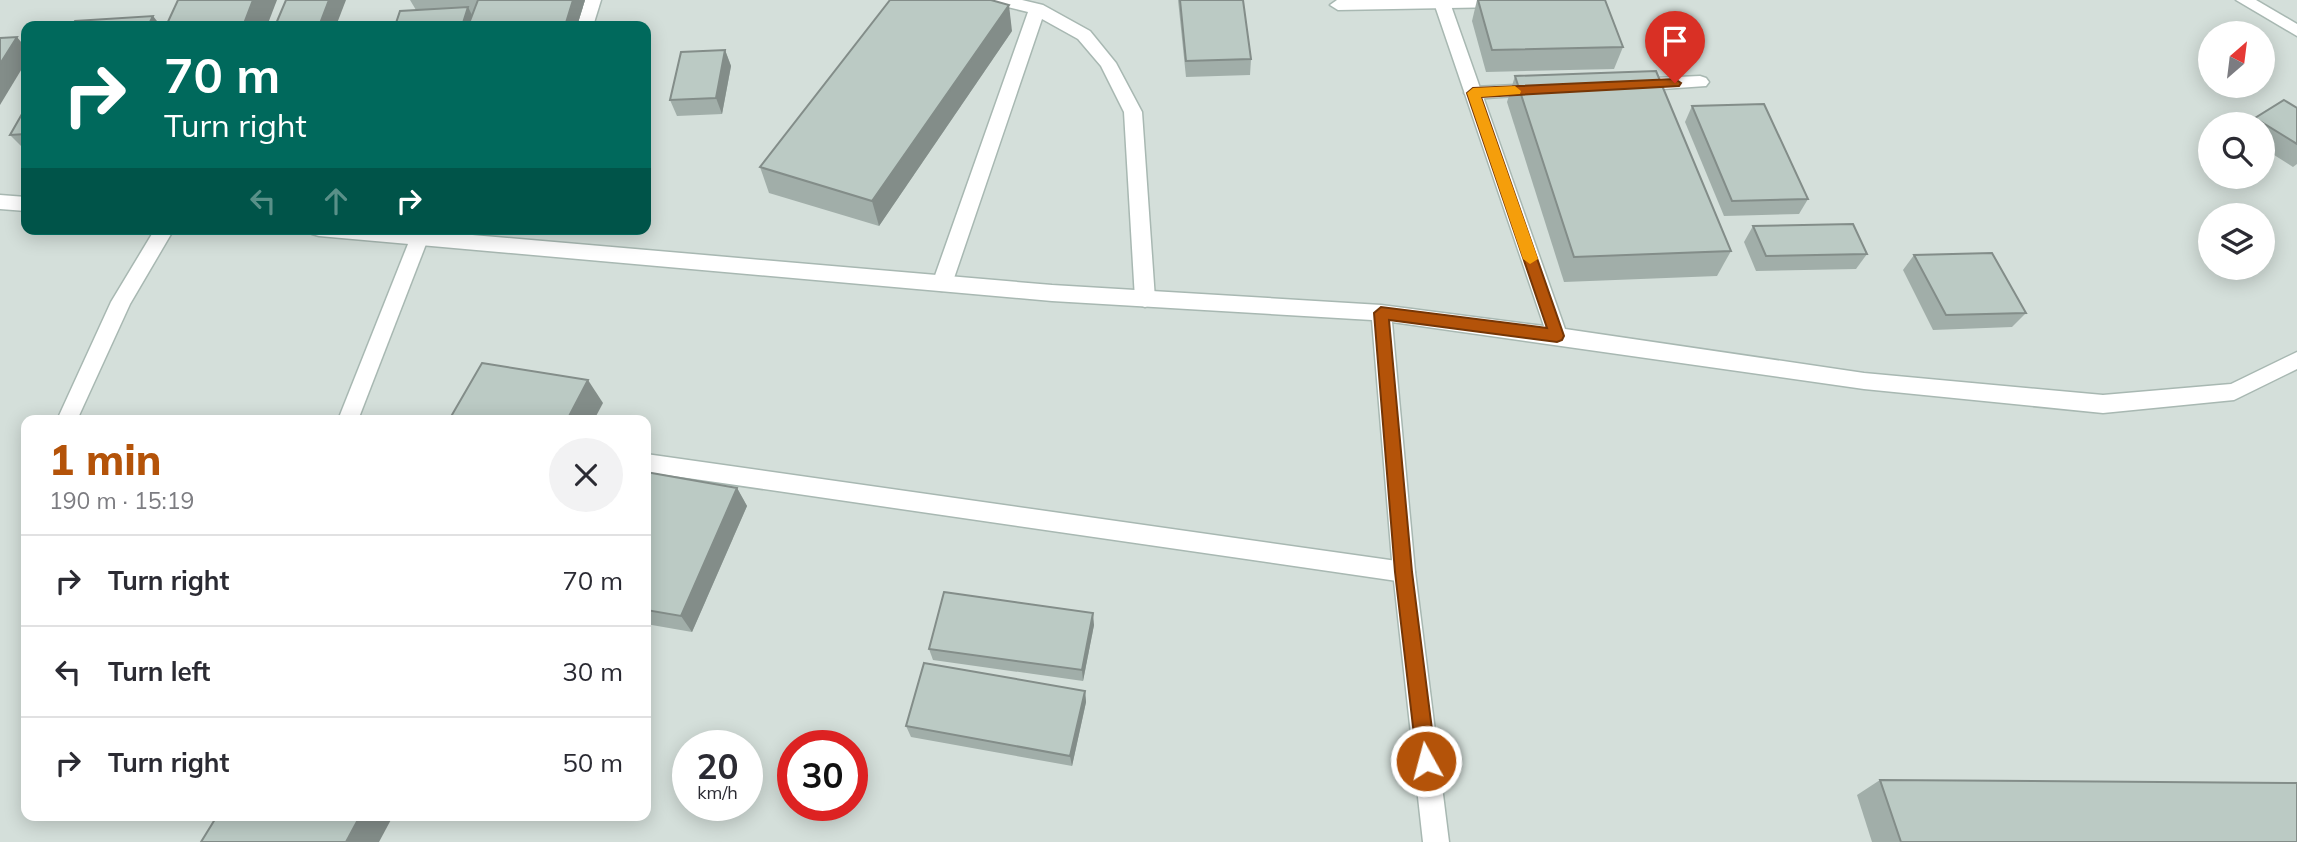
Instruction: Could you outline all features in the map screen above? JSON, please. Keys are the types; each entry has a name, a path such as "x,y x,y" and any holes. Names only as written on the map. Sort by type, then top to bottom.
{"street":[{"path":"587,21 593,0"},
{"path":"1001,0 1037,9 1084,35 1108,63 1133,112 1146,299"},
{"path":"2244,0 2297,31"},
{"path":"1442,2 1557,336"},
{"path":"1338,5 1516,2"},
{"path":"942,284 1037,9"},
{"path":"1619,86 1700,82"},
{"path":"1473,93 1552,89"},
{"path":"0,202 21,204"},
{"path":"69,415 121,302 161,235"},
{"path":"379,235 419,239 521,239 942,284 1381,313 1864,381 2103,404 2234,392 2297,360"},
{"path":"350,415 419,239"},
{"path":"1381,313 1404,572 1436,842"},
{"path":"651,464 1404,572"}],"shaded area":[{"path":"0,0 2297,0 2297,842 0,842"}],"building":[{"path":"178,0 253,0 245,21 168,21"},
{"path":"286,0 329,0 321,21 277,21"},
{"path":"478,0 573,0 567,21 470,21"},
{"path":"890,0 991,0 1009,5 872,201 760,167"},
{"path":"1180,0 1243,0 1251,59 1186,61"},
{"path":"1478,0 1605,0 1623,47 1492,50"},
{"path":"468,7 464,21 397,21 400,11"},
{"path":"153,16 150,21 75,21"},
{"path":"17,37 0,64 0,38"},
{"path":"725,50 716,98 670,100 681,52"},
{"path":"1656,71 1731,251 1574,257 1515,76"},
{"path":"2284,100 2297,108 2297,144 2275,130 2275,112 2265,112"},
{"path":"1764,104 1808,199 1732,201 1692,106"},
{"path":"21,116 21,134 10,135"},
{"path":"1853,224 1867,254 1766,256 1753,226"},
{"path":"1992,253 2026,313 1946,315 1914,255"},
{"path":"482,363 588,380 570,415 452,415"},
{"path":"651,473 737,488 681,616 651,611"},
{"path":"944,592 1093,613 1082,670 929,649"},
{"path":"924,663 1085,691 1070,756 906,726"},
{"path":"1880,780 2297,783 2297,842 1901,842"},
{"path":"214,821 357,821 346,842 201,842"}],"slow traffic":[{"path":"1515,91 1473,93 1530,259"}],"route":[{"path":"1426,761 1404,572 1381,313 1557,336 1473,93 1675,83"}]}
